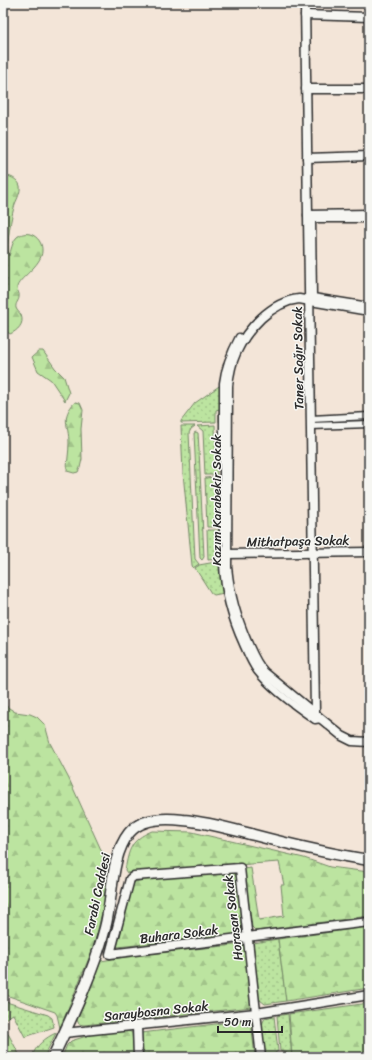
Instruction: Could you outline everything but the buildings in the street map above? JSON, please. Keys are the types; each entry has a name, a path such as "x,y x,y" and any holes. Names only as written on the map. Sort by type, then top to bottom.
{"street":[{"name":"Taner Sağır Sokak","path":"305,3 314,713"},
{"path":"305,15 369,17"},
{"path":"306,89 369,89"},
{"path":"307,158 369,156"},
{"path":"308,215 369,214"},
{"path":"369,219 312,219 313,298 369,306"},
{"name":"Kazım Karabekir Sokak","path":"369,311 300,299 292,300 278,306 259,322 235,354 228,386 227,554 229,582 235,612 252,654 264,672 348,740 355,742 369,742"},
{"path":"244,340 239,338 232,351 223,383 224,583 228,602 239,635 253,664 269,683 305,713 315,720 321,719"},
{"path":"311,422 369,416"},
{"path":"311,422 369,424"},
{"name":"Mithatpaşa Sokak","path":"227,554 369,552"},
{"name":"Farabi Caddesi","path":"53,1057 85,984 105,929 116,861 120,849 130,832 137,825 147,821 183,820 218,826 298,846 369,860"},
{"name":"Horasan Sokak","path":"110,954 128,884 130,879 134,876 240,868 261,1057"},
{"name":"Buhara Sokak","path":"110,954 369,922"},
{"name":"Saraybosna Sokak","path":"64,1033 256,1012 369,995"},
{"path":"137,1026 138,1057"}],"green space":[{"path":"3,175 13,178 20,186 13,209 9,230 9,256 15,239 21,234 30,234 34,236 42,246 41,257 38,262 18,284 17,288 19,296 16,308 21,315 22,321 18,329 10,334 3,329 3,300 7,279 3,285"},
{"path":"39,351 43,351 55,368 64,377 69,393 65,401 51,380 38,371 32,357"},
{"path":"222,384 222,422 219,422 219,409 216,410 216,422 181,423 195,403"},
{"path":"75,402 80,403 83,410 81,429 82,459 78,472 74,473 67,471 69,436 66,421 68,412"},
{"path":"215,425 217,475 205,475 203,431 197,426"},
{"path":"181,426 195,426 189,433 195,559 199,564 193,568 183,473"},
{"path":"194,433 198,433 199,450 204,557 202,560 200,558"},
{"path":"217,477 216,527 207,527 205,478"},
{"path":"220,477 223,477 223,547 217,548 217,559 208,560 207,530 220,529"},
{"path":"221,561 224,593 214,595 211,593 195,568 199,565"},
{"path":"3,704 15,712 30,714 37,717 45,725 50,743 69,779 107,863 105,900 94,946 60,1028 55,1012 3,994"},
{"path":"152,831 192,832 304,858 330,867 369,872 369,916 256,931 252,927 244,869 251,868 259,920 284,916 281,885 284,885 279,862 127,873 125,870 132,846 139,838"},
{"path":"237,872 242,934 117,947 132,885 135,882 143,880"},
{"path":"369,927 369,988 286,1001 278,939"},
{"path":"278,939 286,1001 265,1004 260,1000 258,995 253,943"},
{"path":"244,944 252,1007 84,1025 79,1024 77,1020 101,961 136,955"},
{"path":"3,1001 48,1015 52,1018 54,1027 25,1037 13,1014 3,1020"},
{"path":"369,1003 369,1057 292,1057 289,1014"},
{"path":"288,1014 292,1057 290,1057 287,1053 280,1051 277,1016"},
{"path":"274,1016 278,1051 275,1053 274,1057 264,1057 262,1037 263,1022 265,1018"},
{"path":"249,1020 251,1021 255,1057 143,1057 141,1033"},
{"path":"3,1024 20,1056 18,1057 3,1057"},
{"path":"129,1031 132,1033 134,1057 62,1057 67,1045 71,1041 96,1033"},
{"path":"56,1033 44,1057 32,1057 33,1053 41,1042"}]}
